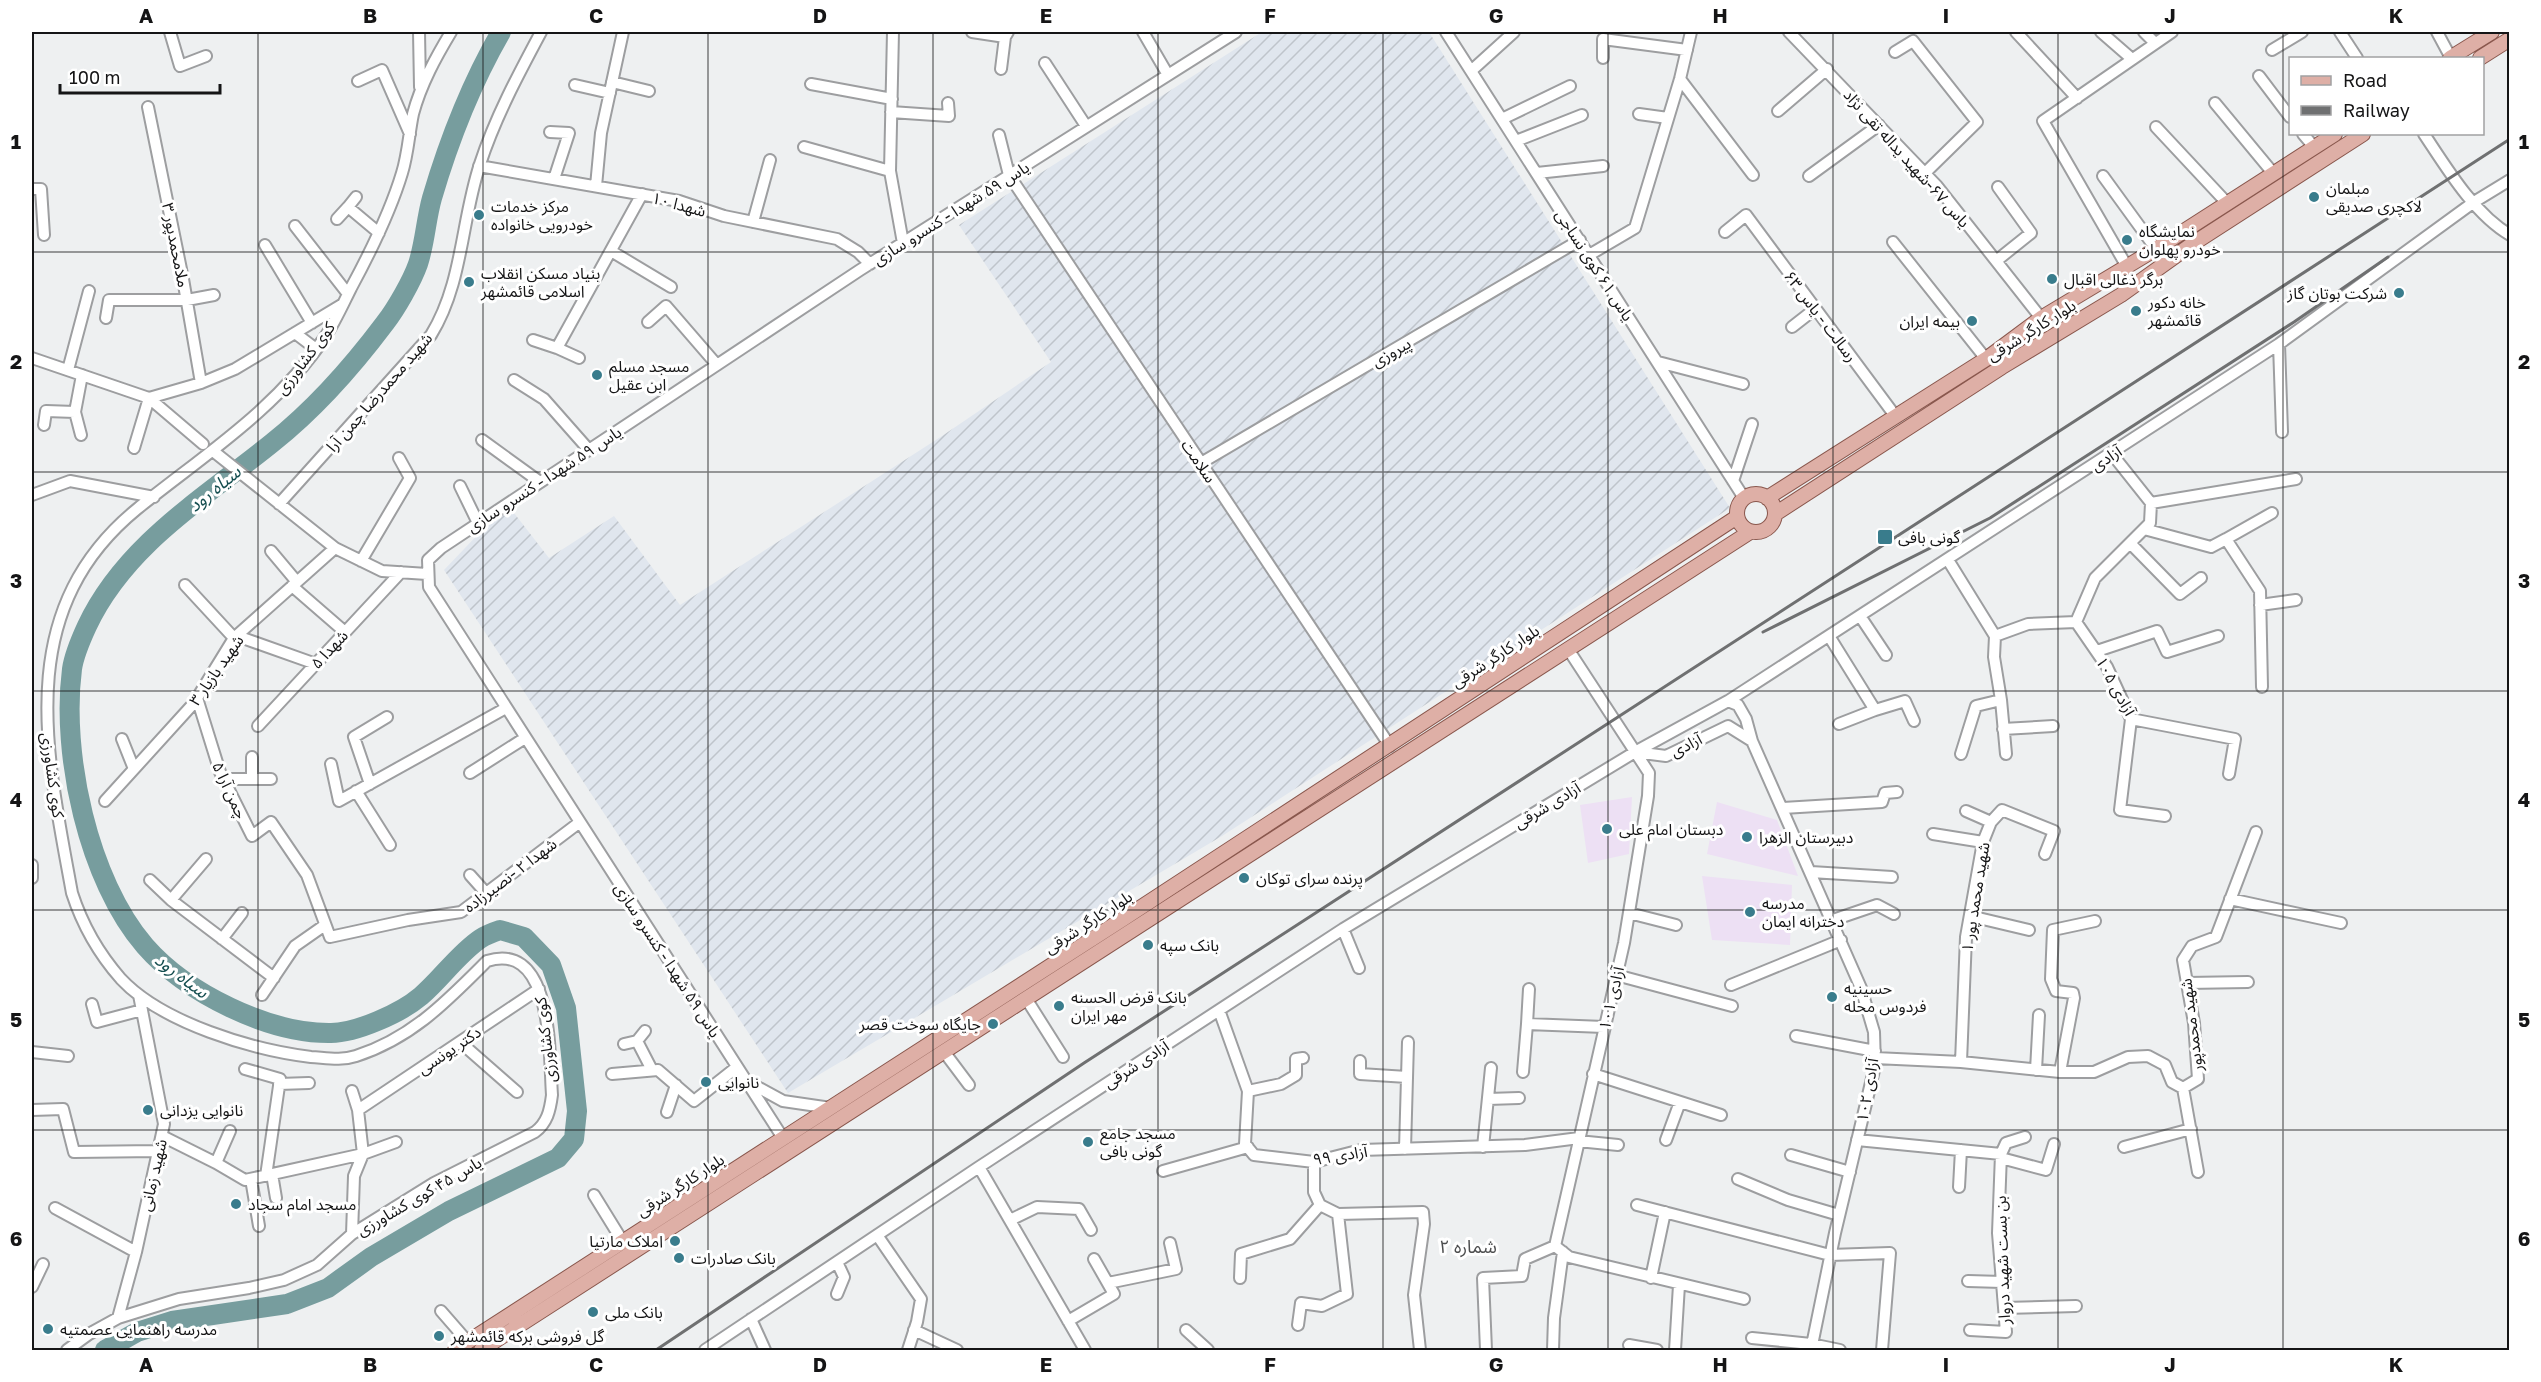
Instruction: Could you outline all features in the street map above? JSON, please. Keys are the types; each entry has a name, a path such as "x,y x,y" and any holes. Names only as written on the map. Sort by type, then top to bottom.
{"main road":[{"path":"2453,57 2492,32"},
{"path":"2482,57 2510,39"},
{"name":"بلوار کارگر شرقی","path":"1767,498 1986,359 2041,318 2156,249 2333,135"},
{"name":"بلوار کارگر شرقی","path":"1775,514 2002,367 2121,295 2191,245 2361,135"},
{"path":"1760,494 1772,502 1775,514 1773,523 1759,533 1750,532 1739,523 1737,510 1744,498 1760,494"},
{"name":"بلوار کارگر شرقی","path":"455,1350 1123,920 1737,517"},
{"name":"بلوار کارگر شرقی","path":"481,1350 1750,532"},
{"path":"1123,920 1131,933"},
{"path":"525,1306 533,1317"}],"street":[{"path":"170,32 180,66 207,56"},
{"path":"419,32 421,94"},
{"name":"کوی کشاورزی","path":"451,32 432,63 414,112 403,171 380,232 346,299 316,349 292,380 216,454 135,511 99,547 76,579 59,618 51,659 46,709 48,756 72,893 78,911 97,947 122,979 139,995 183,1020 214,1034 289,1054 337,1060 355,1057 373,1049 430,1017 487,961 499,957 512,959 532,975 545,1009 552,1095"},
{"name":"شهید محمدرضا چمن آرا","path":"279,504 431,335 442,317 451,296 479,166 505,100 541,32"},
{"path":"596,186 601,133 623,32"},
{"path":"893,32 890,171 903,243"},
{"path":"972,32 1007,34 1001,69"},
{"path":"1143,32 1168,75"},
{"name":"یاس ۵۹ شهدا - کنسرو سازی","path":"783,1138 429,587 428,560 441,548 870,264 1236,32"},
{"name":"یاس ۶۱ کوی نساجی","path":"1446,32 1744,498"},
{"path":"1471,71 1514,32"},
{"path":"1589,255 1635,228 1680,80 1691,32"},
{"name":"یاس ۶۷-شهید یداله تقی نژاد","path":"1789,32 1925,173 2041,318"},
{"path":"2016,32 2077,98"},
{"path":"2101,32 2132,59"},
{"path":"2144,32 2155,43"},
{"path":"2126,266 2043,121 2172,32"},
{"path":"2272,50 2302,32"},
{"path":"2340,32 2356,57"},
{"path":"2437,32 2450,57"},
{"path":"1603,58 1603,39 1687,50"},
{"path":"1895,52 1912,41 1977,122 1925,173"},
{"path":"1045,63 1086,126"},
{"path":"1778,111 1827,69"},
{"path":"358,81 382,70 410,134"},
{"path":"2259,76 2289,116"},
{"path":"1680,80 1753,175"},
{"path":"811,84 892,99"},
{"path":"575,85 649,91"},
{"path":"1502,119 1570,86"},
{"path":"891,112 949,116 948,103"},
{"path":"2215,103 2273,173"},
{"name":"ملامحمدپور ۳","path":"148,107 187,300 201,383"},
{"path":"1639,114 1668,118"},
{"path":"1516,141 1582,115"},
{"path":"1809,176 1879,124"},
{"path":"2156,127 2228,203"},
{"path":"550,132 569,133 554,179"},
{"name":"سلامت","path":"999,135 1009,175 1390,746"},
{"path":"2304,135 2314,147"},
{"path":"2425,135 2452,176 2474,202 2510,235"},
{"path":"804,147 890,171"},
{"path":"753,222 770,160"},
{"name":"شهدا ۱۰","path":"479,166 679,201 724,216 837,239 858,252 870,264"},
{"path":"1537,173 1603,166"},
{"path":"2103,176 2156,249"},
{"name":"آزادی","path":"1635,752 1728,701 2112,454 2279,344 2474,202 2510,180"},
{"path":"1996,261 2031,233 1998,187"},
{"path":"32,189 41,189 44,235"},
{"path":"557,348 642,194"},
{"path":"337,219 356,196"},
{"path":"348,207 380,232"},
{"name":"رسالت - یاس ۶۳","path":"1725,232 1746,215 1896,417"},
{"path":"150,398 201,383 235,369 346,299 295,226"},
{"name":"پیروزی","path":"1201,463 1580,240"},
{"path":"1893,242 1986,359"},
{"path":"265,245 312,322"},
{"path":"611,251 670,287"},
{"path":"68,370 89,291"},
{"path":"106,318 109,300 187,300 214,295"},
{"path":"648,322 666,306 717,365"},
{"path":"1792,327 1815,309"},
{"path":"295,333 316,349"},
{"path":"533,340 579,358"},
{"path":"2279,344 2282,432"},
{"path":"32,358 150,398 203,444"},
{"path":"1658,362 1743,384"},
{"path":"81,435 75,412 82,375"},
{"path":"514,380 544,399 589,450"},
{"path":"134,448 150,398"},
{"path":"44,425 46,411 75,412"},
{"path":"1733,481 1752,424"},
{"path":"482,440 540,482"},
{"path":"216,454 335,548 382,571 427,574"},
{"path":"1995,636 2028,624 2076,622 2095,578 2150,523 2151,503 2112,454"},
{"path":"362,561 410,478 399,458"},
{"path":"2151,503 2296,479"},
{"path":"32,495 70,481 154,497"},
{"path":"460,486 478,524"},
{"path":"2144,529 2211,547 2271,513"},
{"path":"2226,539 2260,591 2262,687"},
{"path":"2130,543 2180,594 2201,578"},
{"name":"شهید بازیار ۳","path":"105,801 197,699 235,637 335,548"},
{"path":"270,551 295,584 345,632"},
{"path":"1948,560 1995,636 1994,657 2006,754"},
{"name":"شهدا ۵","path":"258,726 401,572"},
{"path":"185,585 235,637 316,664"},
{"path":"2260,605 2296,600"},
{"path":"1860,616 1886,655"},
{"name":"آزادی ۱۰۵","path":"2076,622 2108,667 2131,719 2235,740 2229,774"},
{"path":"2097,651 2157,631 2168,652 2218,636"},
{"path":"1829,636 1875,710 1872,711"},
{"name":"آزادی ۱۰۱","path":"1553,1350 1559,1249 1579,1139 1629,913 1648,796 1649,774 1568,649"},
{"name":"چمن آرا ۵","path":"197,699 223,779 252,836 271,822 307,875 330,937"},
{"path":"1960,754 1976,706 2001,700"},
{"path":"1728,701 1738,705 1746,719 1752,741"},
{"path":"1839,724 1905,701 1914,721"},
{"path":"331,764 339,801 506,708"},
{"path":"370,784 354,738 387,717"},
{"path":"2131,719 2120,810 2165,816"},
{"name":"آزادی","path":"1635,752 1666,756 1728,726 1752,741"},
{"path":"2003,729 2053,726"},
{"path":"470,773 525,738"},
{"path":"122,740 134,768"},
{"name":"آزادی ۱۰۲","path":"1752,741 1833,920 1861,988 1874,1032 1875,1066 1839,1215 1811,1347"},
{"name":"آزادی شرقی","path":"705,1350 979,1167 1343,929 1635,752"},
{"path":"252,757 252,779"},
{"path":"223,779 271,779"},
{"path":"356,791 390,846"},
{"path":"1783,808 1882,802 1885,793 1897,792"},
{"name":"شهید محمد پور ۱","path":"1961,1062 1966,937 1983,842 1991,822 2002,810 2054,831 2045,854"},
{"path":"1966,811 1991,822"},
{"name":"شهدا ۲ -نصیرزاده","path":"330,937 408,920 461,912 580,822"},
{"name":"شهید محمدپور","path":"1796,1036 1875,1054 2060,1072 2094,1072 2128,1057 2148,1056 2165,1065 2172,1082 2183,1088 2198,1079 2194,1023 2183,960 2192,946 2216,937 2256,832"},
{"path":"1933,834 1983,842"},
{"path":"171,900 206,859"},
{"path":"32,864 32,878"},
{"path":"1812,872 1892,877"},
{"path":"470,875 486,893"},
{"path":"150,880 171,900 274,978"},
{"path":"2230,899 2341,923"},
{"path":"1833,920 1877,905 1894,914"},
{"path":"222,939 242,913"},
{"path":"1629,913 1676,925"},
{"path":"1970,916 2030,930"},
{"path":"2060,1072 2074,998 2073,993 2056,991 2051,979 2053,930 2095,921"},
{"path":"262,995 295,946 325,925"},
{"path":"1343,929 1359,968"},
{"path":"1731,985 1841,940"},
{"path":"1616,975 1732,1006"},
{"path":"2187,983 2248,982"},
{"name":"دکتر یونسی","path":"358,1110 539,989"},
{"path":"1523,1072 1529,989"},
{"name":"شهید زمانی","path":"118,1318 136,1252 157,1150 162,1136 163,1112 139,995"},
{"path":"1027,1000 1063,1057"},
{"path":"92,1004 97,1022 142,1010"},
{"path":"1163,1171 1248,1147 1245,1144 1248,1091 1219,1010"},
{"path":"2036,1070 2038,1015"},
{"path":"1527,1024 1604,1027"},
{"path":"624,1044 637,1041 645,1031"},
{"path":"637,1041 652,1070"},
{"path":"460,1042 517,1092"},
{"path":"1405,1149 1408,1042"},
{"path":"32,1052 68,1056"},
{"path":"945,1053 969,1085"},
{"path":"1248,1091 1281,1084 1296,1075 1296,1059 1303,1058"},
{"path":"1360,1061 1360,1074 1407,1077"},
{"path":"612,1074 658,1070 694,1101 737,1068"},
{"path":"1483,1147 1491,1068"},
{"path":"245,1069 280,1079 269,1175 276,1198"},
{"path":"1593,1074 1721,1115"},
{"path":"745,1079 783,1101 831,1108"},
{"path":"279,1084 309,1083"},
{"path":"667,1112 676,1085"},
{"path":"2183,1088 2198,1172"},
{"path":"352,1091 358,1110 363,1154 354,1176 352,1234"},
{"name":"یاس ۴۵ کوی کشاورزی","path":"67,1350 89,1334 118,1318 178,1299 284,1280 317,1265 352,1234 434,1183 535,1132 547,1119 552,1095"},
{"path":"1488,1099 1519,1098"},
{"path":"1666,1140 1680,1102"},
{"path":"32,1110 63,1109 74,1152 157,1150"},
{"path":"2124,1147 2191,1129"},
{"path":"216,1163 230,1131"},
{"path":"162,1136 245,1180 363,1154 396,1142"},
{"path":"2001,1156 2006,1143 2025,1137"},
{"name":"آزادی ٩٩","path":"1248,1147 1254,1155 1314,1162 1361,1150 1525,1145 1579,1139 1618,1145"},
{"path":"1857,1140 2001,1156 2046,1170 2054,1144"},
{"path":"1959,1187 1961,1150"},
{"path":"1791,1155 1850,1172"},
{"name":"بن بست شهید دروار","path":"1970,1330 2006,1332 1998,1233 2001,1156"},
{"path":"1314,1162 1314,1192 1320,1205 1338,1214 1423,1212 1424,1224 1414,1295 1420,1350"},
{"path":"979,1167 1085,1350"},
{"path":"251,1179 259,1226"},
{"path":"1738,1179 1788,1200 1839,1215"},
{"path":"594,1195 624,1242"},
{"path":"1239,1278 1241,1254 1290,1239 1320,1205"},
{"path":"1637,1205 1830,1255 1890,1253 1882,1350"},
{"path":"1010,1220 1038,1207 1079,1209 1091,1230"},
{"path":"55,1208 136,1252"},
{"path":"1651,1278 1665,1212"},
{"path":"1298,1325 1301,1303 1322,1306 1347,1294 1338,1214"},
{"path":"877,1235 921,1299 908,1350"},
{"path":"1108,1283 1176,1269 1170,1243"},
{"path":"1486,1350 1483,1278 1522,1276 1526,1259 1559,1249 1569,1257 1744,1299"},
{"path":"1068,1321 1114,1294 1094,1258"},
{"path":"837,1262 844,1277 837,1294"},
{"path":"32,1287 43,1264"},
{"path":"1968,1281 2002,1282"},
{"path":"1675,1350 1679,1285"},
{"path":"2004,1308 2076,1306"},
{"path":"441,1311 468,1342"},
{"path":"751,1319 765,1350"},
{"path":"914,1330 957,1350"},
{"path":"1186,1330 1208,1350"},
{"path":"1752,1338 1839,1350"},
{"path":"1759,1350 1766,1339"},
{"path":"1629,1345 1658,1350"}],"shaded area":[{"path":"1262,32 1429,32 1730,508 1222,836 788,1093 444,570 507,504 549,558 614,516 680,605 942,436 1051,362 959,225"},
{"name":"دبستان امام علی","path":"1632,797 1629,854 1588,863 1580,805"},
{"name":"دبیرستان الزهرا","path":"1717,802 1777,820 1798,876 1707,854"},
{"name":"مدرسه دخترانه ایمان","path":"1702,876 1792,885 1790,945 1712,940"}],"waterway":[{"name":"سیاه رود","path":"105,1350 137,1332 172,1321 287,1304 328,1288 371,1257 449,1211 558,1158 574,1139 577,1111 566,1008 551,965 524,937 500,930 485,936 464,952 421,996 402,1009 353,1030 331,1033 307,1031 282,1026 230,1008 183,980 162,963 145,946 125,919 108,887 94,852 75,777 71,739 70,703 72,669 76,653 87,626 103,597 122,571 168,525 303,416 359,356 399,303 418,264 432,198 453,134 470,92 501,32"}],"railway":[{"path":"656,1350 1084,1063 2510,139"},
{"path":"1763,632 1990,518 2294,322 2388,257"}],"place":[{"name":"مبلمان لاکچری صدیقی","path":"2314,197"},
{"name":"مرکز خدمات خودرویی خانواده","path":"479,215"},
{"name":"نمایشگاه خودرو پهلوان","path":"2127,240"},
{"name":"برگر ذغالی اقبال","path":"2052,279"},
{"name":"بنیاد مسکن انقلاب اسلامی قائمشهر","path":"469,282"},
{"name":"شرکت بوتان گاز","path":"2399,293"},
{"name":"خانه دکور قائمشهر","path":"2136,311"},
{"name":"بیمه ایران","path":"1972,321"},
{"name":"مسجد مسلم ابن عقیل","path":"597,375"},
{"name":"گونی بافی","path":"1885,537"},
{"name":"دبستان امام علی","path":"1607,829"},
{"name":"دبیرستان الزهرا","path":"1747,837"},
{"name":"پرنده سرای توکان","path":"1244,878"},
{"name":"مدرسه دخترانه ایمان","path":"1750,912"},
{"name":"بانک سپه","path":"1148,945"},
{"name":"حسینیه فردوس محله","path":"1832,997"},
{"name":"بانک قرض الحسنه مهر ایران","path":"1059,1006"},
{"name":"جایگاه سوخت قصر","path":"993,1024"},
{"name":"نانوایی","path":"706,1082"},
{"name":"نانوایی یزدانی","path":"148,1110"},
{"name":"مسجد جامع گونی بافی","path":"1088,1142"},
{"name":"مسجد امام سجاد","path":"236,1204"},
{"name":"املاک مارتیا","path":"675,1241"},
{"name":"بانک صادرات","path":"679,1258"},
{"name":"بانک ملی","path":"593,1312"},
{"name":"مدرسه راهنمایی عصمتیه","path":"48,1329"},
{"name":"گل فروشی برکه قائمشهر","path":"439,1336"}],"district":[{"name":"شماره ۲","path":"1468,1246"}]}
